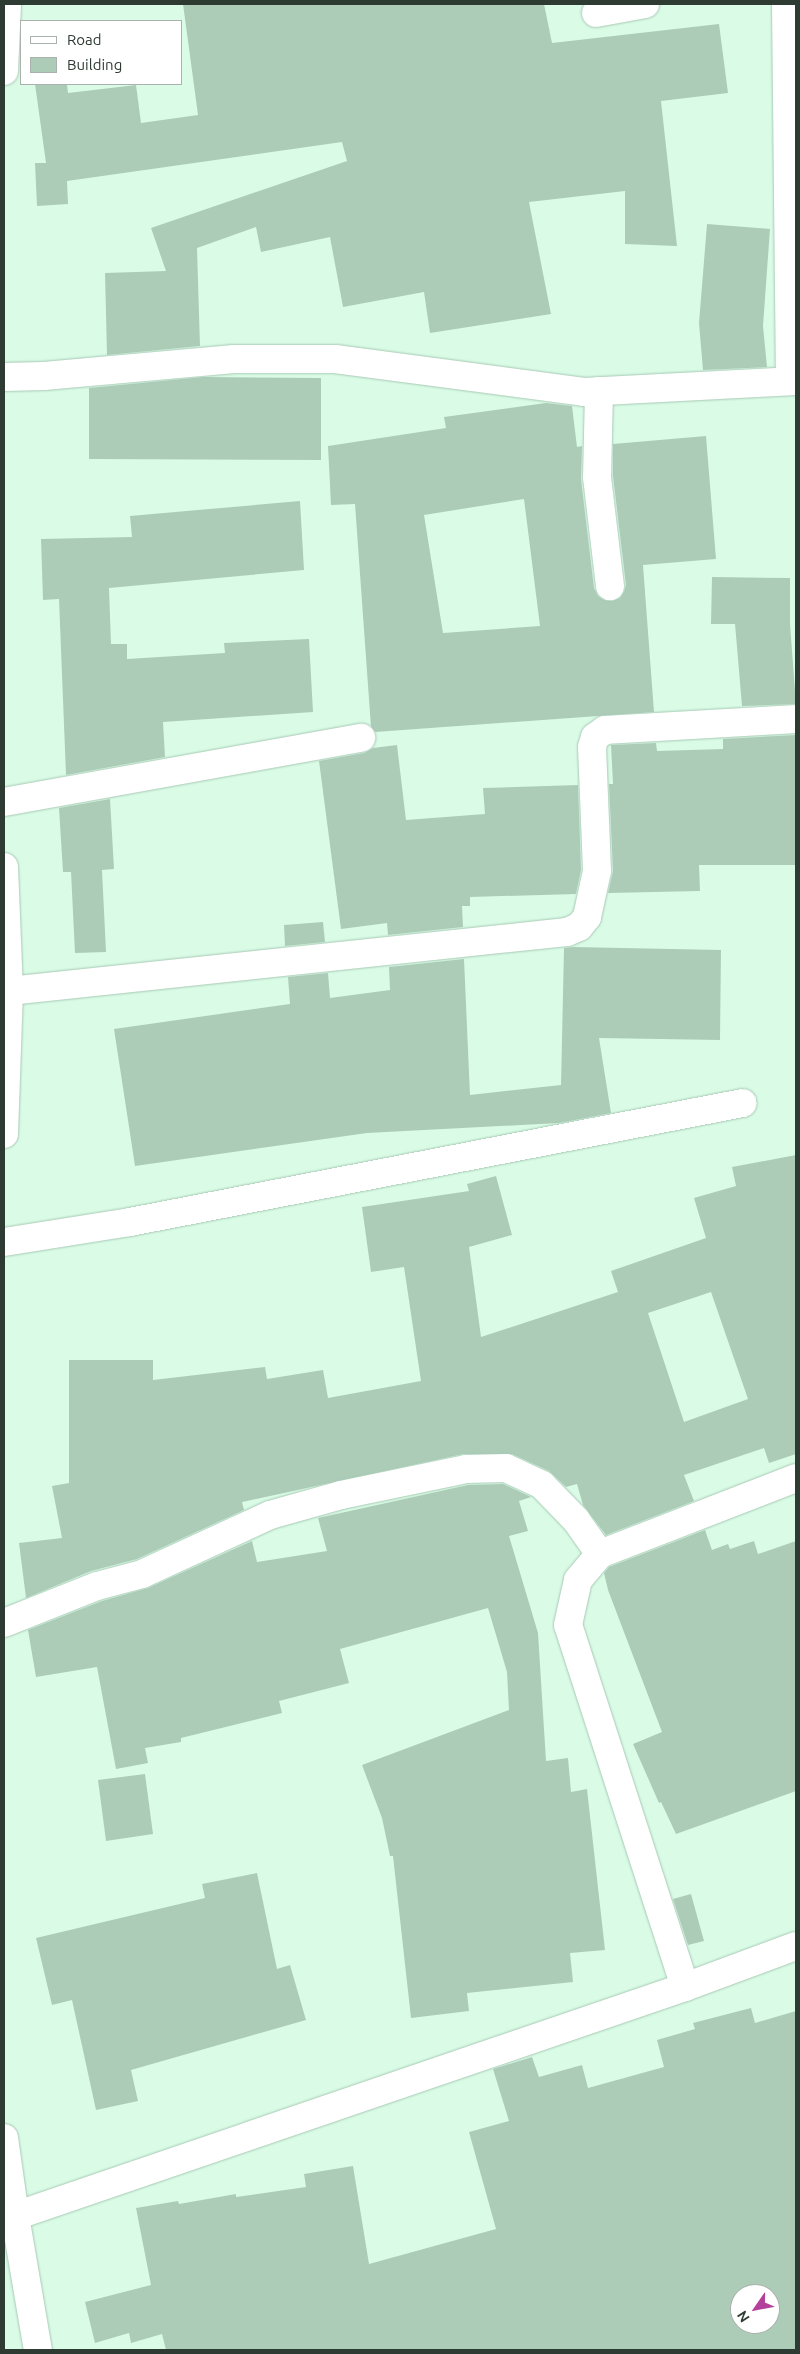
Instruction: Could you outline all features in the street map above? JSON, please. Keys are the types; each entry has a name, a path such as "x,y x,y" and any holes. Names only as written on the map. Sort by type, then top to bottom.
{"street":[{"path":"596,13 645,4"},
{"path":"4,377 44,376 234,358 335,358 584,392 793,381 786,4"},
{"path":"4,71 6,16"},
{"path":"599,391 597,477 610,586"},
{"path":"9,991 567,932 579,927 587,917 598,871 592,747 595,737 606,730 796,719"},
{"path":"4,802 361,738"},
{"path":"4,867 9,991 4,1134"},
{"path":"4,1242 130,1222 744,1103"},
{"path":"4,1624 97,1586 142,1574 270,1515 341,1495 466,1469 506,1468 542,1485 576,1520 600,1554"},
{"path":"684,1987 568,1625 578,1580 600,1554 796,1478"},
{"path":"15,2216 684,1987 796,1946"},
{"path":"4,2138 38,2350"}],"building":[{"path":"183,4 544,4 552,43 719,24 728,93 661,101 677,246 625,244 625,191 529,202 551,314 430,333 424,292 343,307 330,237 261,252 256,227 197,248 200,346 107,355 105,273 166,271 151,228 347,161 342,142 67,181 68,204 37,206 35,163 46,163 35,85 67,85 68,93 136,85 141,123 198,115"},
{"path":"707,224 770,229 763,326 767,367 703,370 699,323"},
{"path":"203,377 321,378 321,460 89,459 89,388"},
{"path":"546,403 572,406 577,447 582,446 581,479 594,588 598,596 604,600 612,601 620,598 626,585 613,476 613,444 706,436 716,559 643,565 654,712 375,732 371,727 355,504 331,505 328,446 446,428 444,417","holes":["524,499 540,626 443,633 424,515"]},
{"path":"300,501 304,570 109,588 111,644 127,644 127,659 225,653 224,643 309,639 313,712 163,722 165,757 66,775 59,599 43,600 41,539 132,537 130,516"},
{"path":"712,577 790,578 790,624 796,704 742,706 735,624 711,624"},
{"path":"796,735 796,865 699,865 700,891 608,893 613,871 609,784 613,784 611,745 656,743 657,751 723,749 723,739"},
{"path":"397,745 406,820 485,814 483,788 578,785 581,870 576,894 470,897 470,906 462,906 463,927 388,935 387,923 341,929 319,761 364,753 373,748"},
{"path":"110,799 114,869 102,870 106,952 75,953 71,872 63,872 59,808"},
{"path":"323,922 325,942 285,946 284,925"},
{"path":"564,948 721,950 720,1040 599,1038 611,1113 559,1123 367,1133 135,1166 114,1029 290,1004 288,977 328,973 330,998 390,990 389,967 464,959 470,1095 561,1085"},
{"path":"796,1155 796,1454 769,1463 764,1448 684,1475 694,1501 606,1535 583,1505 577,1484 566,1487 549,1471 512,1454 463,1454 242,1502 244,1510 137,1559 91,1571 26,1598 19,1543 62,1538 52,1486 69,1483 69,1360 153,1360 153,1380 265,1367 267,1379 323,1370 328,1398 421,1381 404,1267 371,1272 362,1207 469,1191 467,1184 496,1176 512,1235 469,1247 481,1337 618,1292 611,1271 706,1238 694,1198 736,1186 732,1167","holes":["711,1292 748,1399 684,1422 648,1313"]},
{"path":"503,1484 531,1497 519,1501 528,1531 509,1536 538,1633 546,1761 568,1758 571,1792 587,1789 605,1950 570,1953 573,1982 467,1993 469,2011 411,2018 393,1856 390,1856 382,1818 362,1765 509,1710 507,1672 488,1608 340,1649 349,1683 279,1701 282,1713 181,1738 181,1742 145,1748 148,1763 116,1769 97,1667 36,1677 28,1630 102,1601 148,1588 252,1541 257,1562 327,1551 318,1518 468,1485"},
{"path":"705,1530 712,1550 728,1544 730,1549 754,1541 758,1554 796,1541 796,1791 676,1834 661,1802 659,1803 633,1744 662,1732 608,1590 604,1573 609,1567"},
{"path":"145,1774 153,1834 106,1841 98,1780"},
{"path":"257,1873 277,1969 290,1965 306,2020 131,2070 138,2101 96,2110 72,2000 52,2005 36,1938 205,1898 202,1884"},
{"path":"691,1894 704,1941 688,1945 673,1899"},
{"path":"751,2008 755,2023 796,2011 796,2350 166,2350 162,2334 131,2343 129,2333 95,2343 85,2302 151,2285 136,2208 178,2201 179,2204 236,2194 236,2197 306,2187 304,2174 353,2166 369,2264 496,2229 469,2132 509,2121 493,2069 532,2057 539,2077 582,2065 588,2088 664,2067 657,2040 695,2029 693,2023"}]}
